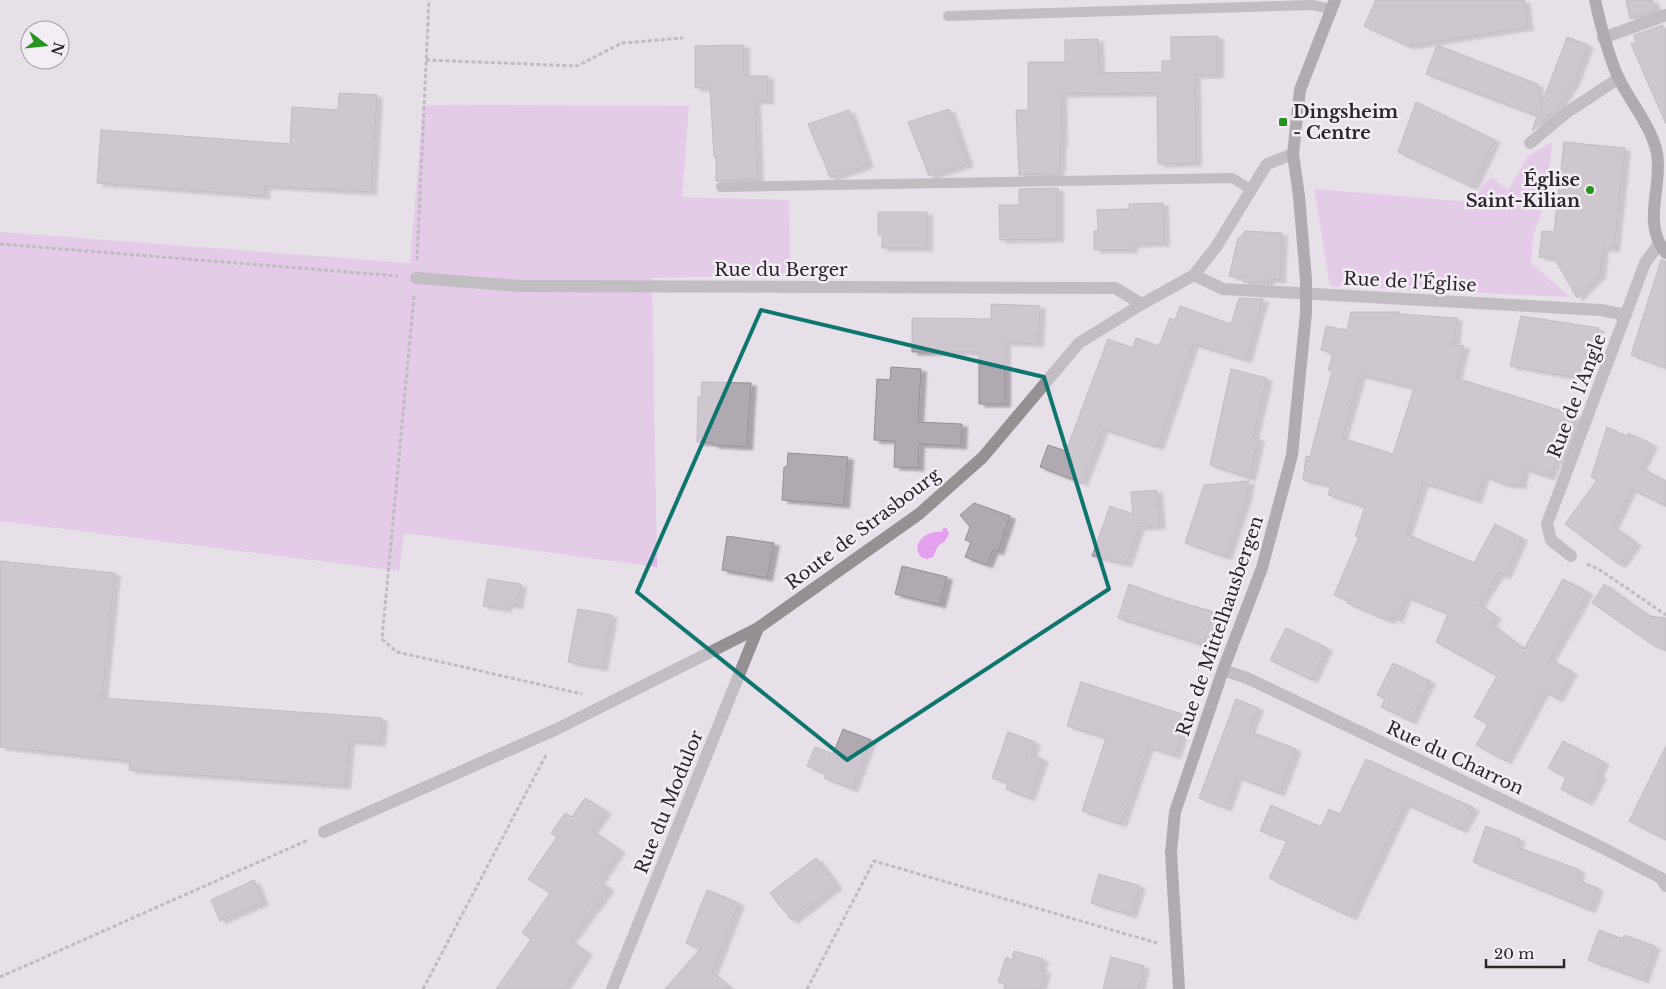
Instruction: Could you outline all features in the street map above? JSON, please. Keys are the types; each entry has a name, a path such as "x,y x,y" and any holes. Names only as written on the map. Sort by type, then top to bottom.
{"street":[{"path":"1595,0 1603,38 1618,78 1649,132 1656,152 1658,171 1654,233 1662,249"},
{"path":"1292,154 1300,90 1333,5"},
{"path":"1603,38 1666,15"},
{"path":"1530,143 1566,113 1618,78"},
{"name":"Route de Strasbourg","path":"324,832 557,729 758,628 919,514 983,457 1080,342 1194,275 1216,247 1267,164 1292,154"},
{"name":"Rue de Mittelhausbergen","path":"1179,989 1171,852 1175,812 1222,670 1262,568 1292,455 1306,313 1306,294 1299,196 1292,154"},
{"name":"Rue de l'Angle","path":"1571,556 1551,540 1547,524 1645,264 1662,249"},
{"name":"Rue de l'Église","path":"1194,275 1223,289 1601,310 1626,315"},
{"name":"Rue du Berger","path":"416,278 520,286 1115,288 1142,304"},
{"name":"Rue du Modulor","path":"612,989 758,628"},
{"name":"Rue du Charron","path":"1222,670 1247,678 1597,845 1661,878 1666,886"}],"lane":[{"path":"948,16 1333,5"},
{"path":"721,188 1232,178 1252,190"}],"path":[{"path":"429,0 416,278 382,639 397,652 612,701"},
{"path":"426,60 577,66 622,42 683,38"},
{"path":"0,244 416,278"},
{"path":"1571,556 1600,570 1666,615"},
{"path":"423,989 543,764 557,729"},
{"path":"0,977 324,832"},
{"path":"807,989 874,861 1177,949"}],"highlighted area":[{"path":"761,310 1044,377 1109,589 847,760 637,592"}],"shaded area":[{"path":"423,105 689,106 682,197 789,200 790,275 652,278 657,567 404,533 399,571 0,521 0,232 410,263"},
{"path":"1552,142 1547,197 1533,236 1531,263 1570,297 1330,286 1314,189 1470,202 1491,177 1508,190 1528,156"},
{"path":"944,527 949,534 945,541 938,546 933,557 927,559 921,557 918,552 918,546 922,538 931,533 942,532"}],"building":[{"path":"1376,0 1524,0 1528,27 1408,46 1364,26"},
{"path":"1626,0 1652,0 1657,10 1630,19"},
{"path":"1663,25 1666,31 1666,124 1631,44 1636,42 1634,35"},
{"path":"1218,36 1218,75 1195,75 1196,163 1158,164 1157,93 1061,94 1062,144 1060,144 1060,168 1058,168 1058,174 1019,175 1016,110 1028,110 1028,62 1065,62 1065,40 1098,39 1099,73 1162,72 1162,61 1171,61 1171,37"},
{"path":"1567,37 1588,45 1574,82 1556,110 1532,131 1537,116 1426,74 1437,45 1537,84 1541,106"},
{"path":"744,45 744,76 768,76 768,101 755,101 758,179 716,181 716,157 714,157 710,88 695,88 695,46"},
{"path":"339,93 377,95 371,192 265,186 264,196 97,183 101,130 290,144 292,107 338,110"},
{"path":"1416,102 1495,140 1472,187 1398,152"},
{"path":"949,109 968,164 929,176 908,122"},
{"path":"849,110 868,165 830,178 808,124"},
{"name":"Église Saint-Kilian","path":"1564,142 1625,148 1614,249 1603,248 1600,275 1577,298 1554,258 1539,257 1542,231 1554,232"},
{"path":"1058,188 1058,239 1000,240 999,205 1019,205 1019,189"},
{"path":"1163,203 1164,243 1132,244 1132,250 1094,250 1094,231 1098,231 1097,210 1129,209 1129,204"},
{"path":"878,212 927,212 927,248 882,248 882,235 878,235"},
{"path":"1245,231 1282,233 1280,280 1269,279 1268,283 1243,282 1244,278 1229,276 1238,238"},
{"path":"1661,260 1666,261 1666,368 1631,355"},
{"path":"1239,298 1263,299 1246,360 1193,344 1158,447 1103,429 1082,483 1040,467 1048,445 1066,451 1108,339 1133,348 1136,338 1159,346 1170,318 1175,320 1180,306 1231,324"},
{"path":"991,304 1040,306 1038,344 1005,342 1005,404 979,404 979,352 912,352 912,318 991,319"},
{"path":"1351,312 1400,312 1399,314 1457,318 1454,345 1464,346 1456,378 1575,415 1561,462 1556,460 1549,477 1524,469 1520,486 1503,484 1484,476 1476,500 1423,483 1406,534 1474,563 1495,524 1522,538 1505,576 1499,573 1479,605 1496,616 1491,624 1524,649 1563,579 1588,592 1550,659 1572,672 1557,699 1544,691 1506,761 1476,745 1488,724 1474,717 1497,676 1436,642 1448,614 1406,597 1397,620 1391,617 1389,621 1347,603 1348,601 1334,595 1359,537 1355,536 1365,507 1328,495 1331,486 1303,480 1306,456 1310,457 1332,371 1328,370 1333,353 1321,350 1326,326 1347,330","holes":["1360,375 1414,388 1393,454 1342,438"]},
{"path":"1521,316 1599,328 1585,379 1510,366"},
{"path":"891,367 921,369 918,422 962,424 961,446 919,444 918,468 894,467 895,441 874,440 877,379 890,380"},
{"path":"1231,369 1267,378 1253,437 1259,438 1250,478 1210,465"},
{"path":"702,382 751,383 747,447 697,442 698,397 701,397"},
{"path":"1607,427 1626,436 1628,433 1652,444 1641,468 1666,481 1666,506 1631,489 1613,526 1636,543 1620,565 1565,524 1597,480 1591,477"},
{"path":"788,453 848,457 844,505 782,500 784,467 787,467"},
{"path":"1249,481 1246,497 1226,557 1185,543 1204,485"},
{"path":"1157,490 1160,526 1139,527 1126,564 1092,556 1110,506 1133,514 1131,492"},
{"path":"974,503 1010,516 998,552 993,550 987,565 965,557 971,542 965,540 970,527 960,515"},
{"path":"727,536 774,543 767,578 722,570"},
{"path":"0,561 115,573 102,698 382,718 380,743 349,741 345,786 129,770 130,761 0,747"},
{"path":"902,566 947,577 940,605 895,594"},
{"path":"488,579 521,584 517,606 506,604 506,609 483,606"},
{"path":"1129,584 1214,612 1203,645 1118,618"},
{"path":"1604,584 1649,616 1666,618 1666,651 1657,645 1656,647 1592,603"},
{"path":"578,609 612,615 602,668 568,662"},
{"path":"1286,628 1327,648 1312,680 1270,660"},
{"path":"1393,663 1430,681 1411,721 1381,707 1385,699 1377,695"},
{"path":"1081,682 1188,716 1175,756 1148,747 1121,824 1082,811 1106,738 1067,726"},
{"path":"1236,699 1258,708 1249,731 1296,749 1279,793 1237,777 1226,808 1199,798"},
{"path":"843,729 871,740 852,789 824,778 825,774 807,766 815,747 833,754"},
{"path":"1008,732 1035,742 1031,755 1043,759 1029,798 1006,789 1008,783 992,778"},
{"path":"1563,741 1604,762 1597,774 1601,776 1587,802 1561,789 1566,778 1548,768"},
{"path":"1666,746 1666,840 1629,821"},
{"path":"1366,759 1474,808 1462,830 1405,804 1351,917 1269,878 1287,841 1260,831 1271,805 1321,827 1329,809 1340,814"},
{"path":"585,798 606,811 592,831 620,850 599,881 609,888 570,941 587,952 563,989 496,989 531,939 522,933 550,893 528,879 557,837 551,833 565,813 572,817"},
{"path":"1486,826 1520,839 1517,847 1580,870 1577,880 1598,888 1590,910 1473,862"},
{"path":"816,858 837,886 792,921 770,893"},
{"path":"1099,874 1140,886 1131,915 1091,903"},
{"path":"254,880 263,902 220,921 211,900"},
{"path":"707,890 739,903 712,973 732,989 665,989 700,949 686,943"},
{"path":"1599,930 1623,939 1624,935 1655,946 1643,980 1588,960"},
{"path":"1014,951 1043,959 1040,970 1045,971 1040,989 1004,989 1005,984 998,982 1006,957 1012,960"},
{"path":"1111,957 1144,966 1139,989 1103,989"}],"place":[{"name":"Dingsheim - Centre","path":"1283,122"},
{"name":"Église Saint-Kilian","path":"1590,190"}]}
